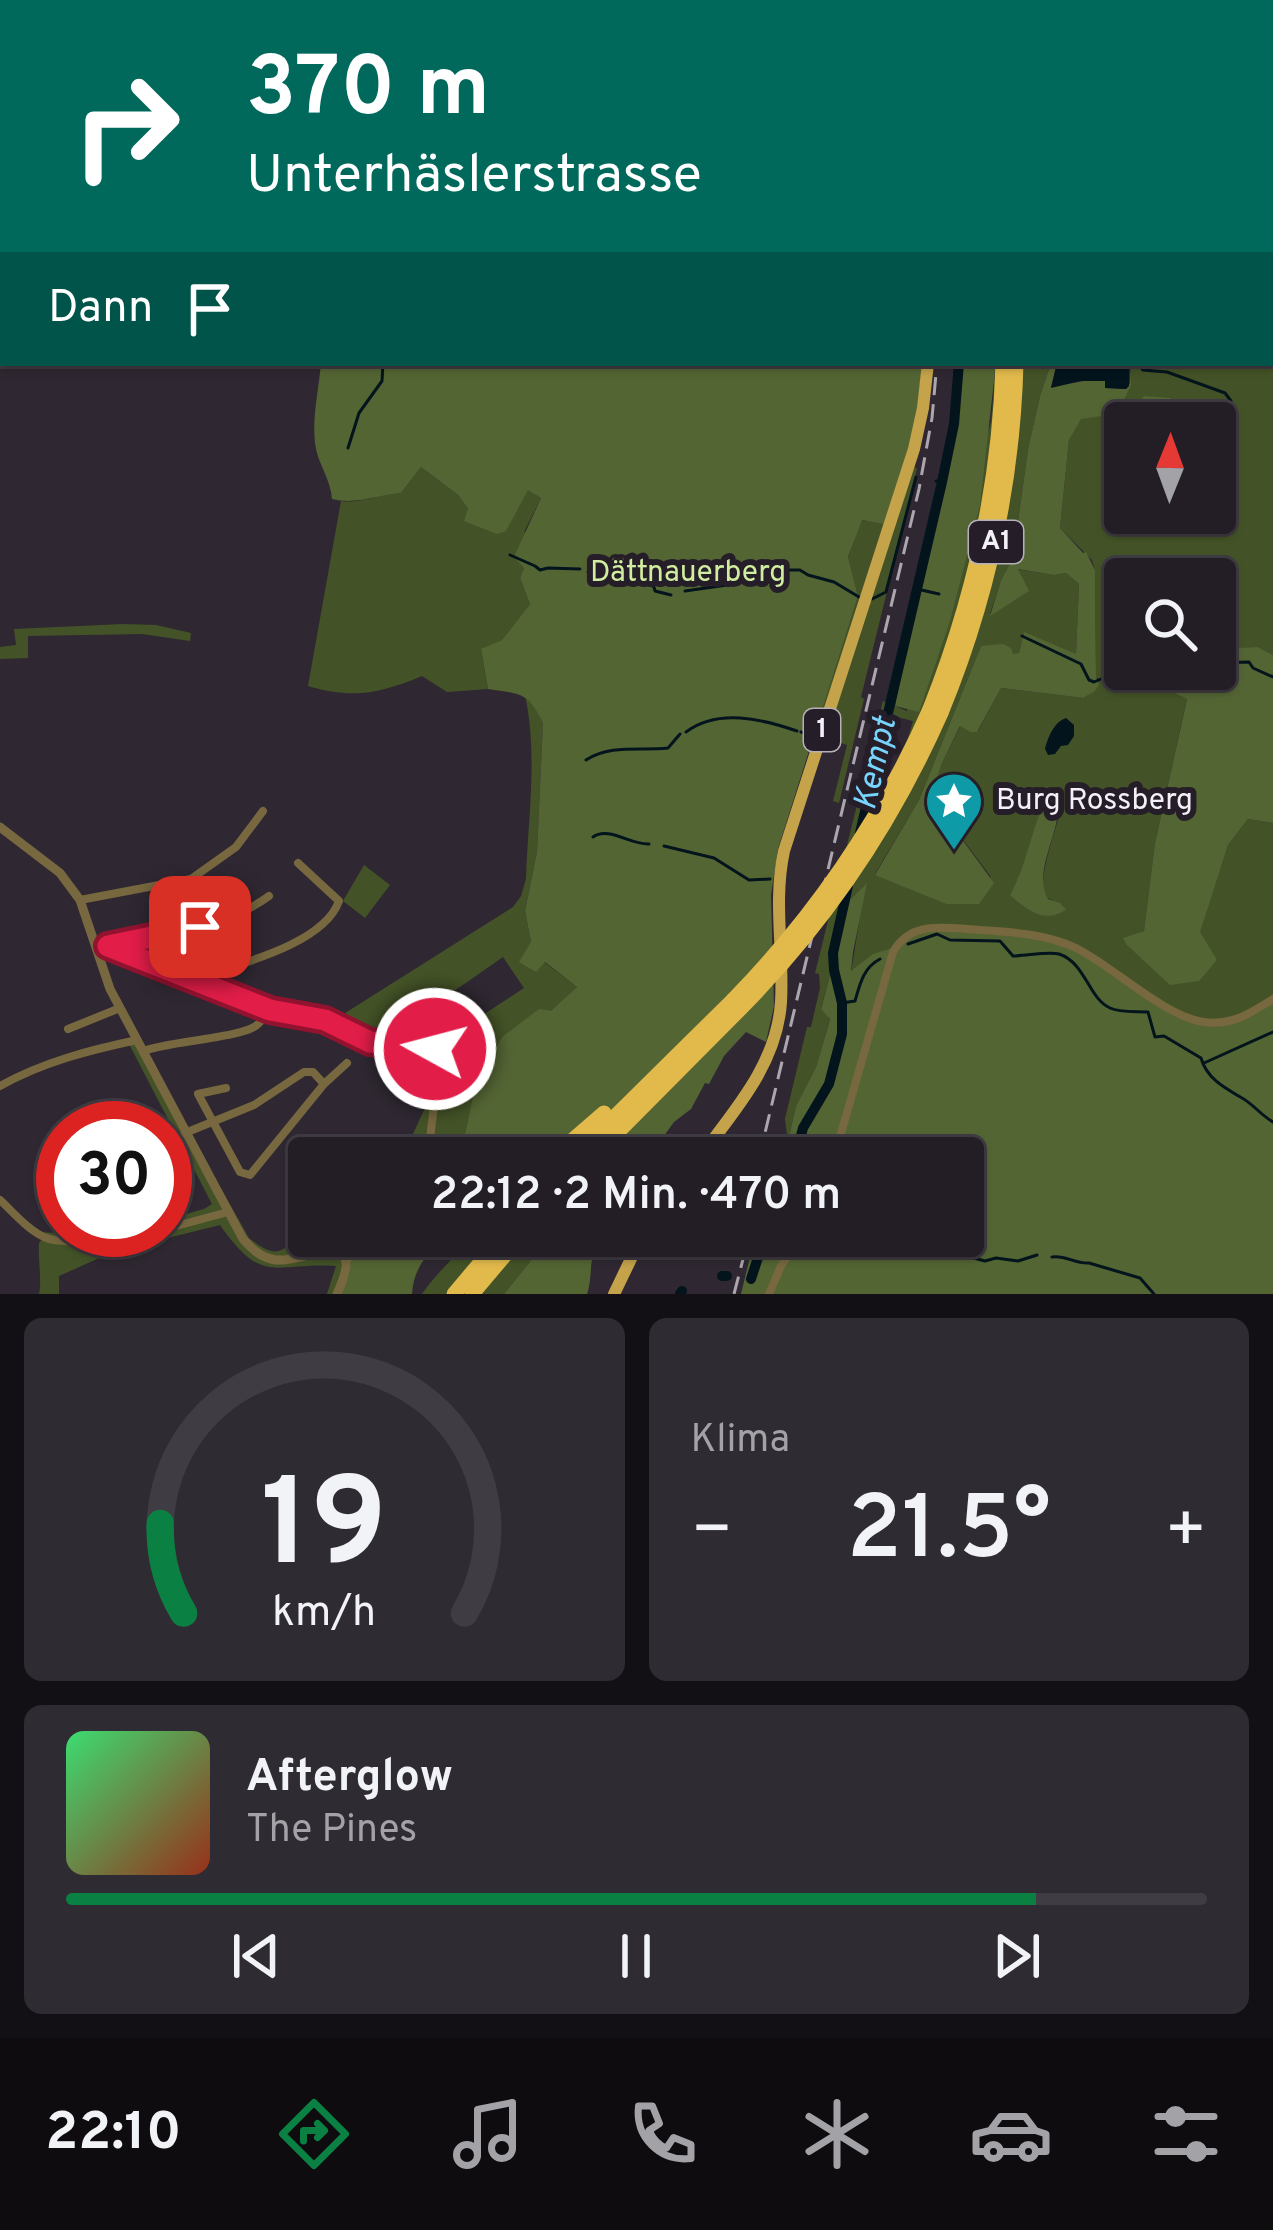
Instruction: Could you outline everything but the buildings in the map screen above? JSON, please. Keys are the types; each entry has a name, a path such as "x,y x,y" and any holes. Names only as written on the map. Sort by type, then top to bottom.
{"highway":[{"name":"A1","path":"935,711 983,534 997,452 1003,366"},
{"name":"A1","path":"612,1137 737,1004 842,869 935,711 980,603 1000,521 1016,366"},
{"name":"A1","path":"593,1137 646,1083 737,1004"},
{"path":"576,1137 646,1083"},
{"path":"454,1294 494,1257"},
{"path":"472,1294 499,1257"},
{"path":"483,1294 503,1257"}],"main road":[{"name":"1","path":"715,1137 754,1084 775,1038 781,1001 778,893 782,861 916,441 928,366"},
{"path":"614,1294 632,1257"}],"street":[{"path":"80,901 186,881 236,847 263,811"},
{"path":"0,827 60,873 80,901 120,1008 168,1101"},
{"path":"197,979 286,947 325,922 340,903 298,863"},
{"path":"108,946 228,920 269,896"},
{"path":"840,1137 893,952 903,938 919,929 1023,934 1066,944 1198,1021 1235,1020 1273,999"},
{"path":"93,944 268,1009 325,1020 370,1042 440,1050 430,1137"},
{"path":"68,1029 120,1008"},
{"path":"143,1052 242,1032 257,1025 268,1009"},
{"path":"0,1086 84,1051 137,1040"},
{"path":"226,1088 198,1094 240,1172 250,1174 347,1063"},
{"path":"192,1130 254,1105 304,1072 313,1072 324,1084"},
{"path":"192,1146 242,1239 264,1257 290,1259 337,1252 345,1262 346,1274 337,1294"},
{"path":"0,1200 36,1231"},
{"path":"192,1221 228,1212"},
{"path":"345,1262 351,1257"},
{"path":"769,1294 786,1257"}],"green space":[{"name":"Dättnauerberg","path":"321,366 928,366 925,400 890,525 862,520 848,557 858,596 778,849 771,895 774,1006 766,1042 746,1032 724,1056 691,1109 663,1137 461,1137 475,1086 502,1037 539,1009 551,1011 577,987 545,962 536,972 519,962 531,942 525,911 537,852 543,723 522,696 488,689 481,649 502,640 530,604 520,578 524,568 514,557 541,498 528,490 506,531 497,534 464,521 468,509 458,495 421,467 401,493 332,499 315,443"},
{"path":"955,366 996,366 980,505 950,621 919,712 895,706 950,426"},
{"path":"996,366 1050,366 1028,449 1013,558 990,614 1028,591 1016,569 1066,573 1079,584 1076,655 1024,633 1019,653 1013,655 981,646 919,800 875,874 946,904 991,877 931,797 961,725 978,731 1001,688 1083,698 1094,692 1099,679 1095,570 1092,560 1060,528 1069,440 1080,419 1104,408 1104,534 1236,534 1236,402 1175,402 1171,398 1111,402 1131,385 1131,366 1273,366 1273,655 1258,647 1236,648 1236,558 1104,558 1104,690 1177,690 1187,698 1155,843 1144,931 1123,939 1199,932 1228,845 1248,819 1273,823 1273,1004 1215,1023 896,947 851,973 865,885 850,901 821,1008 830,1018 816,1067 786,1137 785,1119 820,988 815,973 883,701 907,711 991,422","holes":["897,717 913,721 890,799 876,794","1059,816 1045,870 1046,897 1064,906 1010,895"]},
{"path":"1050,366 1056,366 1051,387 1105,381 1106,388 1126,389 1131,366 1131,385 1123,402 1104,402 1104,416 1081,419 1069,440 1060,528 1086,552 1095,570 1099,685 1083,698 1001,688 977,732 960,726 931,797 994,883 979,904 946,904 875,875 919,800 981,646 1003,644 1013,654 1019,653 1024,632 1076,654 1079,584 1066,573 1018,569 1029,591 990,616 1013,558 1028,449"},
{"path":"1144,396 1176,402 1140,402"},
{"path":"909,466 917,468 915,478 839,803 833,801 847,745 813,734 858,596 848,558 861,520 883,523"},
{"path":"421,467 458,495 468,509 506,530 528,489 541,498 525,530 520,578 530,604 502,640 481,650 488,689 447,692 422,676 365,693 308,686 341,501 401,493"},
{"path":"123,624 191,633 190,641 142,634 28,636 28,658 0,659 0,647 16,645 14,629"},
{"path":"1258,647 1273,655 1273,823 1248,819 1228,845 1200,932 1217,960 1199,981 1170,985 1123,938 1144,931 1155,843 1187,699 1172,690 1236,690 1236,648"},
{"path":"525,695 543,723 537,852 525,911 531,942 544,962 577,987 475,1086 465,1134 412,1137 424,1110 435,1049 440,1050 449,1037 524,988 503,957 421,1014 434,1024 430,1049 370,1042 316,1018 342,1015 513,907 521,896 531,787"},
{"path":"1046,799 1058,802 1058,814 1044,888 1048,899 1066,909 1051,916 1030,910 1010,895"},
{"path":"364,865 390,885 365,918 343,901"},
{"path":"867,883 851,971 924,928 1033,935 1066,944 1195,1019 1227,1019 1270,1001 1273,1294 741,1294 750,1257 984,1257 984,1137 788,1137 830,1019 821,1009 850,900"},
{"path":"137,1040 172,1101 159,1101 128,1042"},
{"path":"192,1137 249,1238 270,1251 288,1247 288,1257 342,1257 345,1261 337,1294 327,1294 336,1266 271,1267 248,1257 220,1225 192,1232 192,1212 212,1204 192,1165"},
{"path":"39,1257 102,1257 59,1276 59,1294 39,1294"},
{"path":"340,1257 426,1257 412,1294 337,1294 346,1267"},
{"path":"453,1257 534,1257 504,1294 422,1294"},
{"path":"534,1257 593,1257 587,1294 504,1294"}],"water":[{"path":"1056,366 1129,366 1126,389 1105,388 1105,381 1051,388"},
{"path":"1066,718 1074,725 1074,736 1068,745 1048,755 1050,735"}],"waterway":[{"path":"348,448 359,413 382,381 383,366"},
{"name":"Kempt","path":"860,833 942,482 959,366"},
{"path":"1140,366 1225,393 1231,401"},
{"path":"872,599 886,592 916,477"},
{"name":"Kempt","path":"936,481 942,482"},
{"path":"510,555 540,570 580,569"},
{"path":"588,572 609,564 671,595"},
{"path":"685,591 727,585 746,576 800,570 859,597"},
{"path":"917,589 939,594"},
{"path":"1022,636 1081,664 1089,680 1104,678"},
{"path":"1236,662 1249,662 1273,677"},
{"path":"686,732 726,718 797,731"},
{"path":"586,760 615,750 668,748 680,734"},
{"path":"593,837 606,834 649,844"},
{"path":"664,846 714,858 749,880 770,879"},
{"name":"Kempt","path":"801,1137 829,1084 842,1034 833,953 848,886"},
{"path":"908,944 937,934 950,940 1000,941 1013,956 1049,953 1068,958 1103,1003 1119,1011 1148,1012 1155,1037 1164,1036 1201,1058 1217,1082 1273,1122"},
{"path":"842,1003 855,1001 866,972 880,959"},
{"path":"1204,1063 1273,1032"},
{"path":"970,1257 1018,1261 1037,1255"},
{"name":"Kempt","path":"751,1279 758,1257"},
{"path":"1052,1257 1140,1278 1154,1294"},
{"name":"Kempt","path":"722,1276 727,1276"}],"railway":[{"path":"764,1137 919,489 937,366"},
{"path":"734,1294 744,1257"}],"place":[{"name":"Burg Rossberg","path":"954,852"}],"route":[{"path":"200,927 108,946 270,1010 325,1020 370,1042 435,1049"}]}
